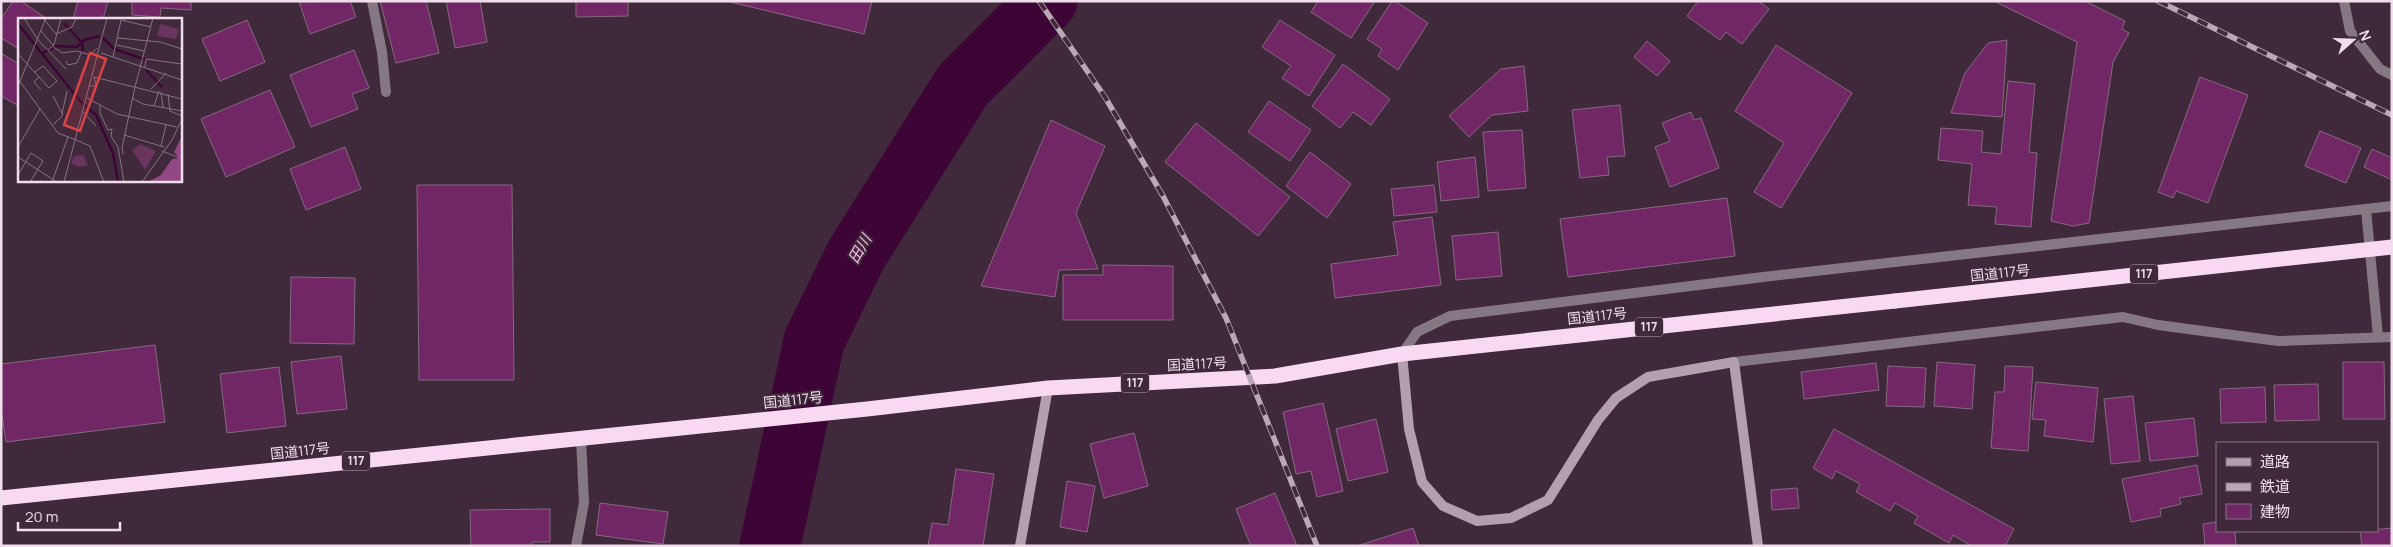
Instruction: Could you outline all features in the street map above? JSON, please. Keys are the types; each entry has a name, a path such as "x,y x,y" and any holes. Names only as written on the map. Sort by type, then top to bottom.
{"highway":[{"name":"国道117号","path":"1,498 867,409 1048,388 1275,376 1402,354 2392,247"}],"street":[{"path":"372,1 382,52 386,92"},
{"path":"2344,1 2350,31 2380,69 2392,75"},
{"path":"2392,206 1753,279 1450,316 1417,332 1402,354 1409,429 1422,482 1443,506 1476,521 1511,518 1548,500 1598,420 1616,398 1648,377 1734,362 2123,317 2278,342 2392,337"},
{"path":"2366,209 2378,337"},
{"path":"1734,362 1758,546"},
{"path":"1020,546 1048,388"},
{"path":"576,546 584,502 581,438"}],"building":[{"path":"13,1 21,1 46,18 18,18 18,48 1,38 1,19"},
{"path":"78,1 108,1 103,18 73,18"},
{"path":"132,1 191,1 191,10 161,8 160,17 132,15"},
{"path":"350,1 356,17 310,34 299,2"},
{"path":"380,1 426,1 439,53 396,63"},
{"path":"446,1 480,1 487,42 455,48"},
{"path":"576,1 628,1 628,16 576,17"},
{"path":"726,1 872,1 864,34"},
{"path":"1318,1 1375,1 1351,38 1311,12"},
{"path":"1392,1 1395,1 1428,23 1398,70 1378,56 1382,49 1367,39"},
{"path":"1698,1 1758,1 1769,9 1742,44 1726,32 1720,40 1687,16"},
{"path":"1994,1 2085,1 2125,21 2122,29 2129,33 2113,62 2089,223 2073,226 2051,221 2077,42"},
{"path":"247,20 265,62 220,81 202,39"},
{"path":"1280,20 1335,55 1309,96 1282,78 1291,66 1262,47"},
{"path":"2007,40 2002,117 1951,113 1965,73 1988,43"},
{"path":"1647,41 1670,61 1657,76 1634,57"},
{"path":"1776,45 1852,93 1781,208 1754,192 1784,143 1735,111"},
{"path":"354,50 369,88 352,94 358,109 311,127 290,75"},
{"path":"1,53 18,63 18,105 1,96"},
{"path":"1343,64 1390,99 1371,125 1353,112 1340,128 1312,106"},
{"path":"1524,66 1528,111 1492,115 1469,137 1449,116 1501,69"},
{"path":"2200,77 2248,95 2208,203 2176,191 2173,198 2158,192"},
{"path":"2008,81 2035,84 2029,152 2037,153 2031,227 1995,224 1997,207 1968,205 1972,164 1938,160 1941,128 1983,131 1981,152 2001,154"},
{"path":"270,90 295,147 226,177 201,119"},
{"path":"1269,101 1311,130 1290,161 1248,132"},
{"path":"1620,105 1625,156 1607,157 1609,175 1580,178 1572,110"},
{"path":"1691,112 1694,120 1701,118 1719,168 1670,187 1655,147 1670,141 1662,123"},
{"path":"1051,120 1105,146 1076,213 1098,269 1059,270 1055,297 981,286"},
{"path":"1196,123 1290,197 1258,236 1165,162"},
{"path":"1522,130 1526,188 1488,191 1483,132"},
{"path":"2320,131 2361,148 2346,183 2305,166"},
{"path":"345,147 361,189 306,210 290,169"},
{"path":"2372,149 2392,158 2392,180 2364,167"},
{"path":"1310,152 1351,184 1327,218 1286,186"},
{"path":"1475,157 1479,197 1441,201 1437,162"},
{"path":"417,185 512,185 514,380 419,380"},
{"path":"1434,185 1437,212 1394,216 1391,189"},
{"path":"1727,198 1735,256 1568,277 1560,219"},
{"path":"1432,217 1441,285 1335,298 1331,264 1398,255 1393,222"},
{"path":"1498,232 1502,276 1456,280 1452,236"},
{"path":"1103,265 1173,266 1173,320 1063,320 1063,275 1103,275"},
{"path":"291,277 355,278 354,344 290,343"},
{"path":"155,345 165,422 6,442 1,408 1,364"},
{"path":"341,356 347,409 297,414 291,362"},
{"path":"1937,362 1975,365 1972,409 1934,406"},
{"path":"2343,362 2384,362 2385,419 2343,419"},
{"path":"1876,363 1879,390 1804,399 1801,372"},
{"path":"1888,366 1926,368 1924,407 1886,406"},
{"path":"2005,366 2033,367 2028,451 1991,448 1995,392 2004,392"},
{"path":"279,367 286,426 227,433 220,374"},
{"path":"2036,382 2098,388 2093,442 2044,436 2046,420 2032,419"},
{"path":"2318,384 2319,420 2275,421 2274,385"},
{"path":"2265,387 2266,422 2221,423 2220,389"},
{"path":"2133,396 2140,461 2111,464 2104,399"},
{"path":"1323,403 1343,491 1317,497 1311,471 1296,474 1283,412"},
{"path":"2194,418 2198,456 2150,461 2145,423"},
{"path":"1376,419 1388,472 1348,481 1336,429"},
{"path":"1834,429 2014,529 2005,546 1972,546 1953,535 1949,543 1914,523 1918,516 1895,503 1890,511 1856,492 1860,484 1836,471 1832,479 1813,468"},
{"path":"1134,433 1148,486 1104,498 1090,444"},
{"path":"2197,465 2202,494 2179,498 2181,504 2160,509 2161,516 2131,522 2122,479"},
{"path":"956,469 994,474 983,546 928,546 932,523 948,525"},
{"path":"1067,481 1095,486 1087,532 1060,527"},
{"path":"1797,488 1799,508 1772,510 1771,490"},
{"path":"1275,493 1297,546 1251,546 1236,509"},
{"path":"600,503 668,512 663,544 596,535"},
{"path":"550,509 550,542 532,542 532,546 471,546 470,510"},
{"path":"2216,522 2216,532 2235,532 2236,546 2205,546 2203,524"},
{"path":"1413,528 1419,546 1357,546"},
{"path":"2392,528 2392,546 2362,546 2360,532 2378,532 2378,529"}],"waterway":[{"name":"田川","path":"770,546 814,341 856,255 963,85 1047,1"}],"railway":[{"path":"1039,1 1105,97 1163,196 1226,318 1317,546"},
{"path":"2158,1 2392,115"}]}
